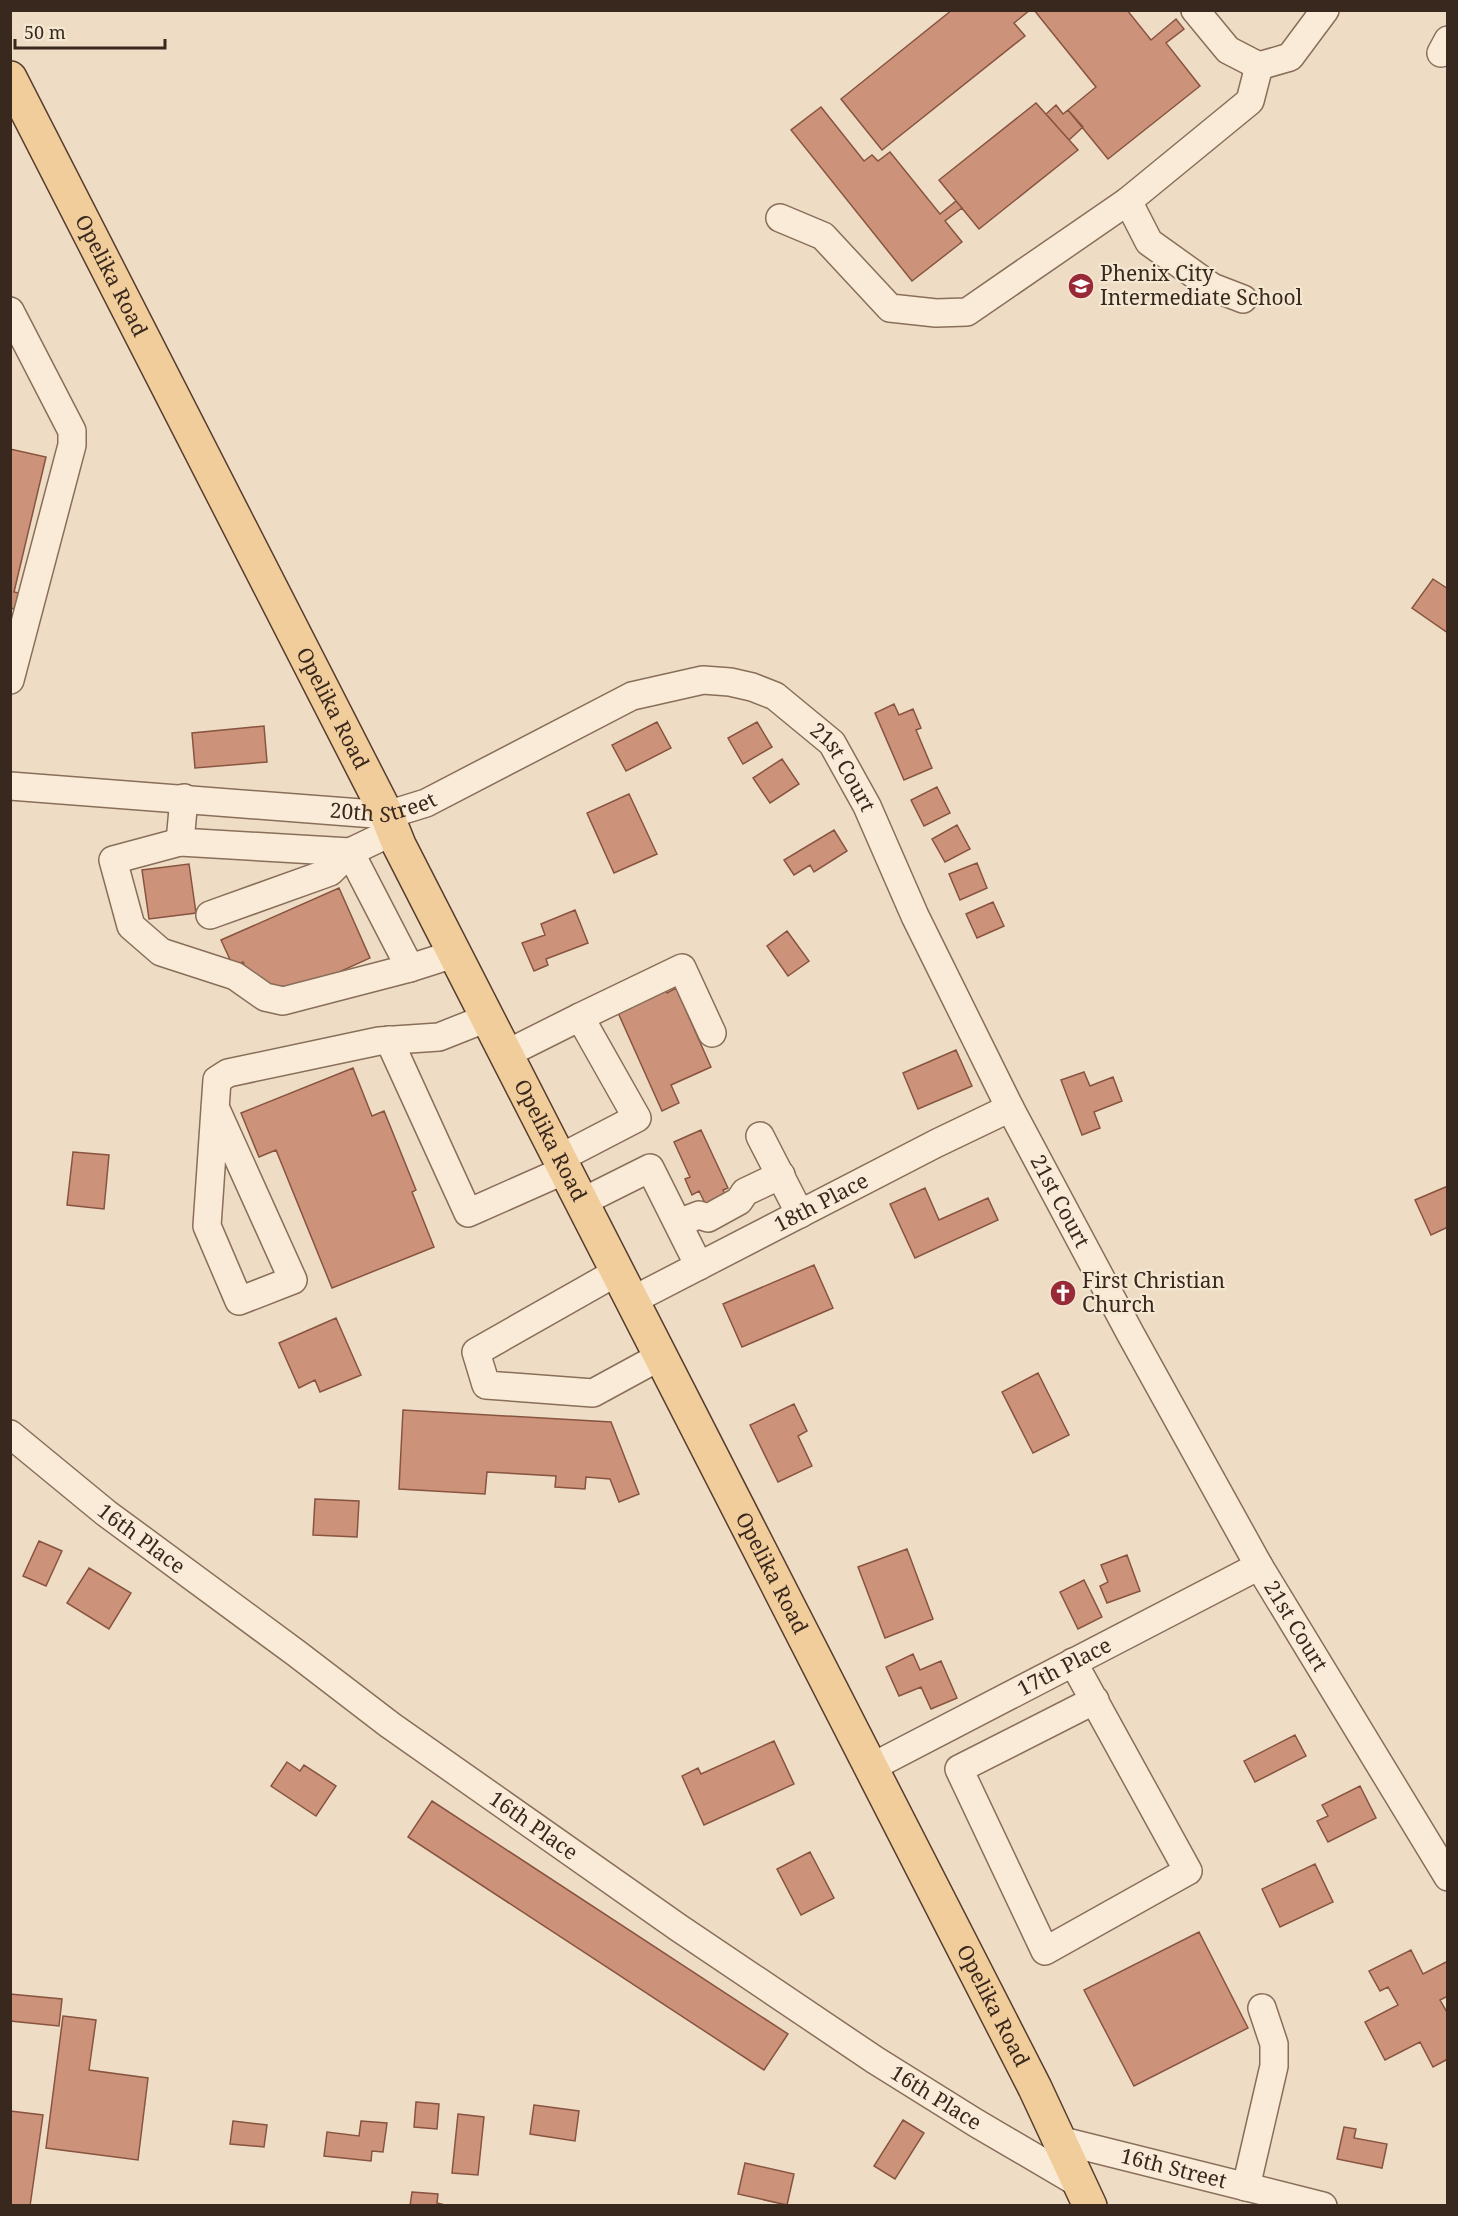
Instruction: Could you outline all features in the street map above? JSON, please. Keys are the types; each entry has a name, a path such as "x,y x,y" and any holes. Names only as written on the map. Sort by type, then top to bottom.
{"main road":[{"name":"Opelika Road","path":"10,78 454,954 1035,2088 1085,2195"}],"street":[{"path":"1193,12 1227,50 1259,66 1290,57 1325,10"},
{"path":"780,218 823,236 890,308 936,314 967,312 1128,201 1250,101 1259,66"},
{"path":"1128,201 1149,242 1212,287 1243,300"},
{"path":"10,311 72,432 72,445 10,680"},
{"name":"20th Street","path":"10,786 184,798 390,824 632,696 703,681 730,682"},
{"name":"21st Court","path":"730,682 776,696 832,743 867,806 915,916 1010,1108 1124,1323 1259,1566 1448,1877"},
{"path":"180,842 184,798"},
{"path":"210,915 330,872 350,852 390,824"},
{"path":"350,852 180,842 113,860 131,926 161,952 235,976 265,997 283,1000 410,968 454,954"},
{"path":"350,852 410,968"},
{"path":"506,1054 682,968 712,1033"},
{"path":"389,1040 468,1213 562,1164 637,1118 580,1017"},
{"path":"215,1107 293,1280 239,1301 207,1226 215,1107 217,1080 228,1073 389,1040 439,1037 487,1018"},
{"name":"18th Place","path":"633,1300 1010,1108"},
{"path":"760,1136 800,1214"},
{"path":"582,1202 650,1168 711,1206"},
{"path":"711,1206 781,1175"},
{"path":"699,1266 711,1206"},
{"path":"617,1272 476,1352 486,1385 593,1393 661,1356"},
{"name":"16th Place","path":"10,1434 106,1513 390,1725 679,1928 885,2066 1085,2195"},
{"name":"17th Place","path":"870,1768 1259,1566"},
{"path":"939,1731 1045,1951 1188,1871 1073,1662"},
{"path":"959,1769 1095,1700"},
{"path":"1246,2187 1274,2066 1274,2044 1262,2008"},
{"name":"16th Street","path":"1059,2140 1323,2205"}],"building":[{"path":"952,10 1030,10 1014,23 1025,36 882,150 841,99"},
{"path":"1034,10 1127,10 1151,40 1176,19 1184,29 1166,43 1200,86 1108,159 1068,110 1096,87"},
{"path":"1036,103 1078,150 979,229 939,180"},
{"path":"1056,105 1063,114 1068,110 1083,127 1069,140 1046,114"},
{"path":"821,107 864,161 872,155 878,161 890,152 940,214 956,201 962,208 945,221 962,242 912,281 791,130"},
{"path":"10,449 46,457 14,592 31,596 27,612 10,608"},
{"path":"1433,579 1448,589 1448,633 1412,608"},
{"path":"894,704 899,715 913,709 921,728 916,730 932,768 904,780 875,713"},
{"path":"657,722 671,748 626,771 612,745"},
{"path":"757,722 772,747 743,764 728,738"},
{"path":"264,726 267,762 195,768 192,733"},
{"path":"782,759 799,784 770,803 753,778"},
{"path":"937,787 950,813 924,826 911,800"},
{"path":"629,794 657,854 614,873 587,813"},
{"path":"957,825 970,849 945,862 932,839"},
{"path":"834,830 847,851 814,872 810,865 794,875 784,860"},
{"path":"977,863 987,888 960,900 949,874"},
{"path":"189,864 196,913 149,919 142,870"},
{"path":"339,888 370,958 289,995 251,980 243,962 233,966 221,940"},
{"path":"993,902 1004,926 977,938 966,914"},
{"path":"575,910 588,943 546,959 548,965 534,971 522,943 545,935 541,924"},
{"path":"787,931 809,961 788,976 767,946"},
{"path":"663,984 667,993 676,988 711,1067 671,1085 679,1103 662,1111 615,1006"},
{"path":"956,1050 972,1086 918,1109 903,1073"},
{"path":"353,1068 372,1116 384,1111 416,1190 412,1192 434,1247 332,1288 276,1150 259,1157 241,1113"},
{"path":"1084,1072 1090,1086 1113,1077 1122,1101 1094,1112 1100,1128 1082,1135 1061,1080"},
{"path":"701,1130 728,1188 723,1190 729,1204 710,1213 699,1191 692,1195 685,1179 690,1177 674,1142"},
{"path":"73,1152 109,1155 104,1209 67,1205"},
{"path":"1448,1186 1448,1227 1431,1235 1415,1200"},
{"path":"925,1188 939,1220 988,1198 998,1220 915,1258 890,1204"},
{"path":"814,1265 833,1308 742,1347 723,1304"},
{"path":"336,1318 361,1375 320,1392 315,1380 299,1388 279,1343"},
{"path":"1038,1373 1069,1435 1033,1453 1002,1392"},
{"path":"794,1404 807,1431 798,1436 812,1466 778,1482 750,1425"},
{"path":"403,1410 611,1422 639,1494 619,1502 610,1479 586,1477 585,1489 555,1487 556,1476 487,1472 485,1494 399,1489"},
{"path":"315,1499 359,1501 357,1537 313,1535"},
{"path":"39,1541 62,1551 46,1586 23,1576"},
{"path":"907,1549 933,1619 885,1638 858,1567"},
{"path":"1127,1555 1140,1591 1107,1603 1100,1586 1108,1582 1101,1565"},
{"path":"89,1568 131,1593 109,1629 67,1603"},
{"path":"1084,1580 1102,1617 1078,1629 1060,1592"},
{"path":"913,1654 920,1670 941,1661 957,1698 931,1709 921,1687 899,1696 886,1667"},
{"path":"1295,1735 1306,1756 1255,1782 1244,1761"},
{"path":"774,1741 794,1784 704,1825 682,1776 698,1768 701,1774"},
{"path":"287,1762 300,1771 304,1765 336,1786 316,1816 271,1786"},
{"path":"1360,1786 1376,1818 1328,1842 1317,1821 1328,1816 1322,1805"},
{"path":"432,1801 788,2034 764,2070 408,1837"},
{"path":"810,1852 834,1898 801,1915 777,1869"},
{"path":"1315,1864 1333,1902 1280,1927 1262,1889"},
{"path":"1199,1932 1248,2028 1134,2086 1084,1990"},
{"path":"1411,1950 1423,1974 1448,1961 1448,1996 1440,2000 1448,2014 1448,2059 1433,2067 1420,2042 1385,2060 1365,2022 1398,2005 1388,1987 1380,1991 1369,1971"},
{"path":"10,1994 62,1999 59,2026 10,2021"},
{"path":"63,2016 96,2020 89,2070 148,2078 138,2160 46,2148"},
{"path":"416,2102 439,2104 437,2129 414,2127"},
{"path":"534,2105 579,2111 575,2141 530,2134"},
{"path":"10,2111 43,2115 30,2206 10,2205"},
{"path":"458,2114 484,2117 478,2175 452,2173"},
{"path":"903,2120 924,2133 895,2179 874,2166"},
{"path":"233,2121 267,2125 264,2147 230,2144"},
{"path":"361,2121 387,2123 383,2152 372,2151 371,2161 324,2156 327,2132 359,2136"},
{"path":"1344,2127 1356,2129 1354,2138 1387,2144 1382,2168 1337,2159"},
{"path":"745,2163 794,2174 787,2205 738,2194"},
{"path":"412,2192 438,2194 437,2203 449,2206 410,2206"}],"place":[{"name":"Phenix City Intermediate School","path":"1081,286"},
{"name":"First Christian Church","path":"1063,1293"}]}
